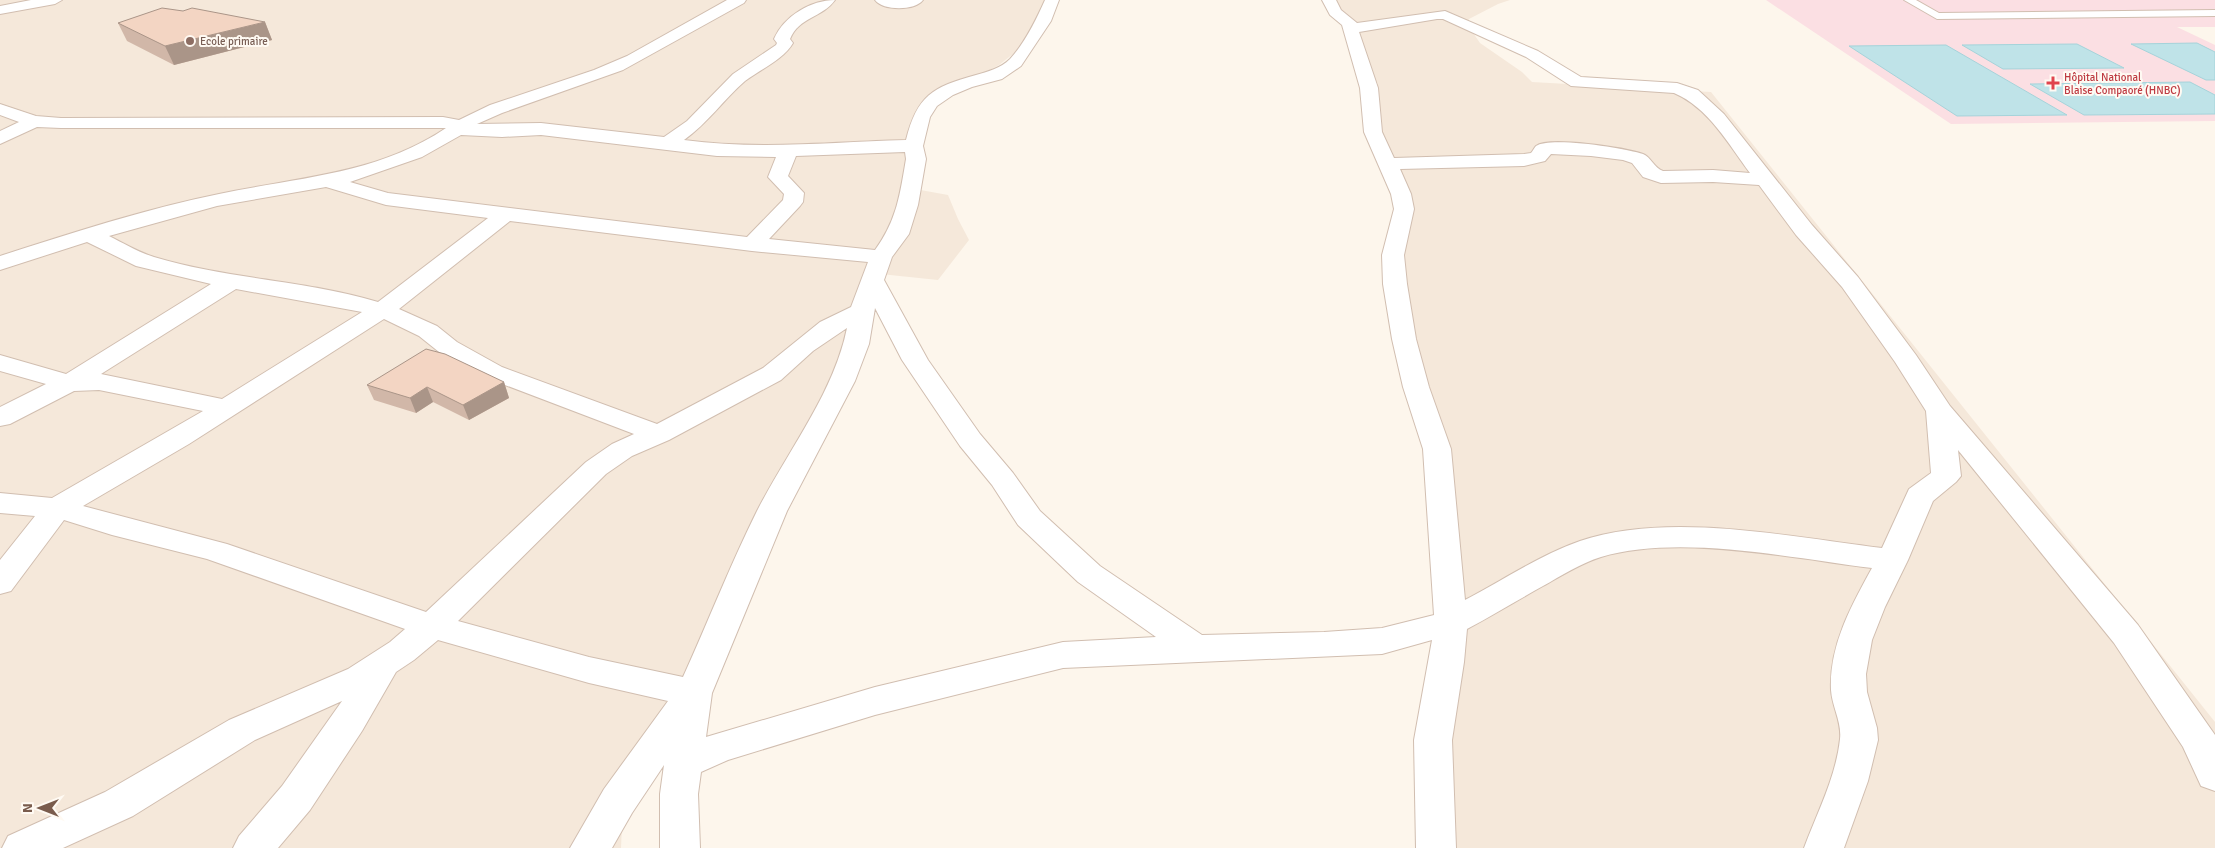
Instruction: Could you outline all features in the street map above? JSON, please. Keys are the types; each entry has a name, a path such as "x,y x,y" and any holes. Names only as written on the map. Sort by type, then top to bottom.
{"street":[{"path":"0,10 55,0"},
{"path":"0,263 216,200 255,192 329,182 373,169 428,147 478,116 587,79 618,66 739,0"},
{"path":"668,143 693,124 740,78 782,48 785,43 782,39 790,24 828,0"},
{"path":"882,0 894,3 916,0"},
{"path":"590,848 618,801 694,694 772,511 842,381 856,344 862,311 877,268 898,234 908,205 916,159 914,146 921,117 930,103 947,91 996,75 1015,63 1043,21 1052,0"},
{"path":"1329,0 1335,12 1349,23 1369,88 1372,132 1400,194 1404,209 1393,255 1395,284 1404,339 1416,388 1437,449 1451,623 1447,662 1432,740 1436,848"},
{"path":"1351,29 1442,15 1532,54 1578,82 1677,88 1692,94 1718,118 1743,153 1809,236 1850,282 1940,411 2126,634 2199,740 2215,775"},
{"path":"0,109 34,121 101,123 443,122 454,124 457,129"},
{"path":"0,138 34,121"},
{"path":"457,129 502,131 541,129 717,150 770,152 914,146"},
{"path":"1386,164 1524,160 1538,157 1543,150 1548,148 1591,150 1639,159 1650,173 1660,177 1713,176 1766,180"},
{"path":"752,244 792,202 794,193 778,177 789,151"},
{"path":"329,182 386,199 752,244 877,268"},
{"path":"0,583 57,508 179,438 381,311 507,213"},
{"path":"89,236 144,261 232,281 299,292 398,316 428,331 448,347 493,372 659,434"},
{"path":"877,268 915,360 970,440 1003,479 1029,518 1089,574 1196,648"},
{"path":"0,418 69,383 232,281"},
{"path":"22,848 119,804 242,730 360,678 384,663 432,626 596,468 622,450 659,434 772,374 829,327 862,311"},
{"path":"0,363 69,383 99,382 227,408"},
{"path":"1824,848 1844,795 1860,738 1849,691 1852,652 1866,611 1892,560 1920,496 1946,476 1940,411"},
{"path":"0,503 57,508 124,528 216,551 432,626 590,670 694,694"},
{"path":"683,763 718,748 875,701 1063,655 1382,641 1451,623 1555,565 1592,549 1636,539 1697,538 1892,560"},
{"path":"253,848 296,798 349,722 384,663"},
{"path":"680,848 679,794 694,694"}],"lane":[{"path":"1909,0 1937,16 2215,13"}],"shaded area":[{"path":"0,0 1051,0 1023,46 999,65 926,103 904,187 948,195 969,240 938,280 871,273 841,377 623,802 621,848 0,848"},
{"path":"1333,0 1510,0 1469,19 1467,24 1480,43 1522,72 1532,82 1711,92 2215,722 2215,848 1445,848 1441,745 1467,626 1416,361 1399,254 1412,208 1376,131 1378,84"},
{"name":"Hôpital National Blaise Compaoré (HNBC)","path":"1766,0 2215,0 2215,27 2177,27 2215,45 2215,121 1951,124"}],"water":[{"path":"2197,43 2215,52 2215,80 2206,80 2131,44"},
{"path":"2077,44 2124,68 2003,69 1962,45"},
{"path":"1946,45 2067,115 1957,116 1849,46"},
{"path":"2190,82 2215,95 2215,114 2084,115 2030,84"}],"building":[{"path":"162,8 183,11 192,8 265,22 165,46 118,23"},
{"path":"426,349 445,354 504,382 463,405 427,387 410,398 367,385"}],"place":[{"name":"Ecole primaire","path":"190,41"},
{"name":"Hôpital National Blaise Compaoré (HNBC)","path":"2053,83"}]}
